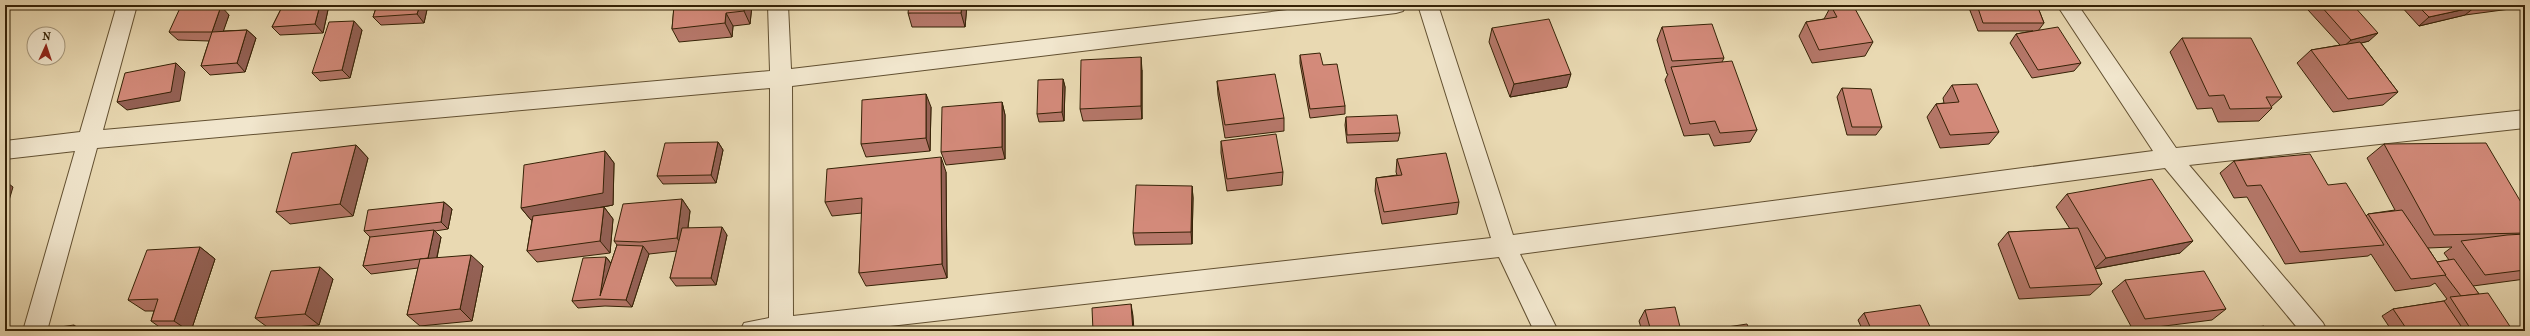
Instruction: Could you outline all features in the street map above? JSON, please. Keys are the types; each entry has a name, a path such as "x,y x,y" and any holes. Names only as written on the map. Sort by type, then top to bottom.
{"street":[{"path":"35,331 127,5"},
{"path":"778,5 781,79 781,329"},
{"path":"5,150 89,140 781,79 1396,5"},
{"path":"1428,5 1505,246 1546,331"},
{"path":"2067,5 2170,158 2315,331"},
{"path":"752,331 781,329 1505,246 2170,158 2525,119"}],"building":[{"path":"283,5 320,5 315,24 272,27"},
{"path":"377,5 420,5 417,14 373,17"},
{"path":"674,5 744,5 744,11 726,13 725,23 672,29"},
{"path":"909,5 962,5 961,13 908,13"},
{"path":"1853,5 1873,42 1819,50 1806,22 1837,17 1831,6"},
{"path":"1977,5 2037,5 2044,23 1983,23"},
{"path":"2320,5 2353,5 2378,33 2351,40"},
{"path":"2417,5 2486,5 2429,17"},
{"path":"221,6 212,32 169,32 180,8"},
{"path":"1549,19 1571,74 1514,84 1492,28"},
{"path":"354,21 342,70 312,73 329,22"},
{"path":"1712,24 1724,58 1672,61 1662,27"},
{"path":"2058,27 2081,63 2038,70 2016,34"},
{"path":"247,30 237,63 201,66 212,32"},
{"path":"2182,38 2251,38 2282,97 2266,97 2272,108 2230,109 2224,95 2209,96"},
{"path":"2360,42 2398,92 2348,99 2311,50"},
{"path":"1320,53 1323,65 1337,64 1345,106 1310,109 1300,55"},
{"path":"1141,57 1141,106 1080,109 1081,60"},
{"path":"1732,61 1757,130 1720,133 1715,121 1690,124 1671,67"},
{"path":"176,63 171,92 117,102 125,73"},
{"path":"1275,74 1284,118 1225,125 1217,81"},
{"path":"1063,79 1062,112 1037,114 1038,80"},
{"path":"1977,84 1999,132 1950,135 1936,104 1959,102 1952,85"},
{"path":"1842,88 1871,89 1882,127 1852,127"},
{"path":"926,94 926,138 861,144 862,100"},
{"path":"1002,102 1002,147 941,152 942,107"},
{"path":"1397,115 1400,133 1347,135 1346,117"},
{"path":"1276,134 1283,172 1227,179 1221,141"},
{"path":"718,142 711,175 657,176 665,143"},
{"path":"2486,143 2525,209 2525,233 2434,235 2384,144"},
{"path":"356,145 340,204 276,212 292,153"},
{"path":"605,151 603,193 521,208 524,165"},
{"path":"1446,153 1459,202 1384,212 1376,178 1402,175 1397,159"},
{"path":"2310,154 2328,185 2346,183 2384,245 2300,252 2261,185 2247,186 2234,161"},
{"path":"941,157 942,264 859,273 862,198 825,202 827,169"},
{"path":"2152,179 2193,241 2106,258 2067,194"},
{"path":"1136,185 1192,186 1191,232 1133,233"},
{"path":"682,199 677,238 640,242 614,241 623,204"},
{"path":"444,202 441,222 364,231 368,210"},
{"path":"604,207 600,241 527,251 533,216"},
{"path":"2402,210 2446,275 2411,279 2368,214"},
{"path":"722,227 711,278 670,278 682,228"},
{"path":"2078,228 2102,284 2030,288 2008,232"},
{"path":"434,230 428,258 363,266 370,237"},
{"path":"2525,234 2525,270 2485,275 2461,241 2507,235"},
{"path":"617,245 643,246 626,300 599,299 572,301 583,258 606,257 600,296"},
{"path":"200,247 174,321 151,321 158,299 128,300 147,250"},
{"path":"471,255 460,309 407,315 420,259"},
{"path":"2454,259 2479,294 2461,296 2437,262"},
{"path":"320,267 305,314 255,318 271,271"},
{"path":"2204,271 2226,309 2145,319 2125,280"},
{"path":"2488,293 2513,331 2472,331 2450,297"},
{"path":"2444,301 2463,329 2449,331 2408,331 2393,309"},
{"path":"1131,304 1133,331 1093,331 1092,308"},
{"path":"1920,305 1932,331 1872,331 1864,313"},
{"path":"1675,307 1681,331 1651,331 1645,310"},
{"path":"1747,324 1750,331 1701,331"},
{"path":"74,325 72,331 33,331"},
{"path":"2264,326 2267,331 2235,331"}]}
